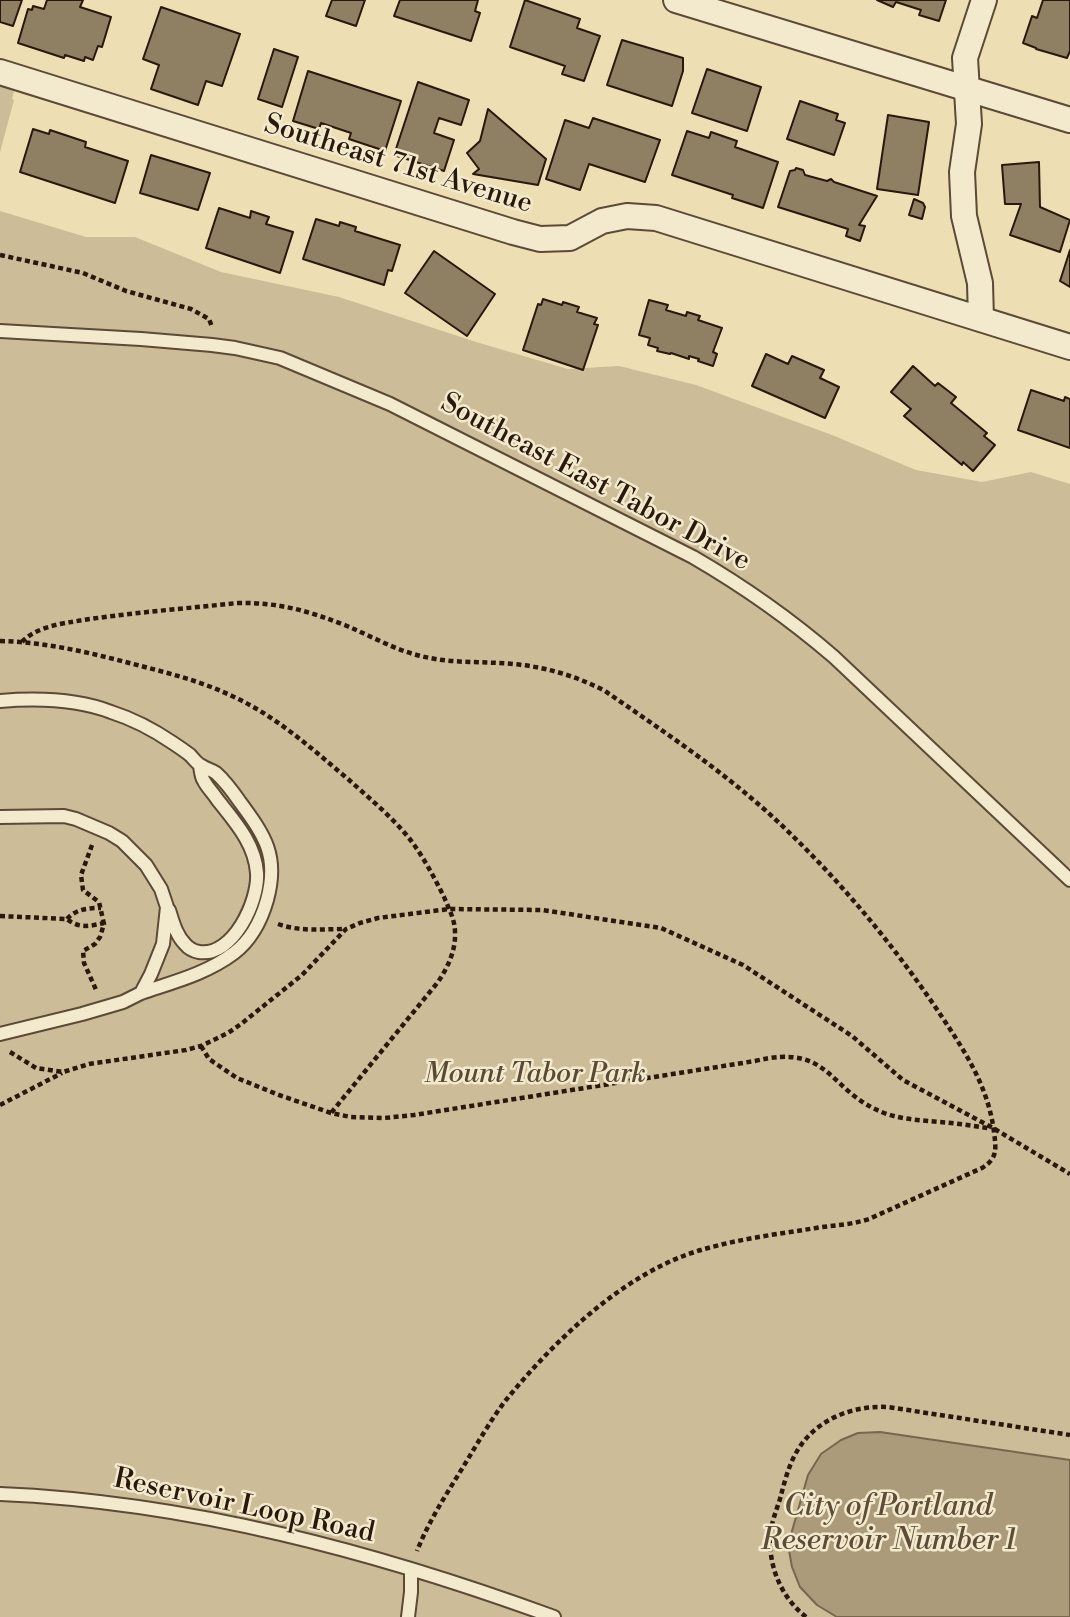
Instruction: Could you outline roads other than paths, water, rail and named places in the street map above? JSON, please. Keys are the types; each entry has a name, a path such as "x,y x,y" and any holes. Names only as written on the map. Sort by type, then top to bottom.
{"street":[{"path":"676,0 1070,120"},
{"path":"981,319 980,283 964,216 962,172 969,124 965,58 984,0"},
{"name":"Southeast 71st Avenue","path":"0,72 526,236 540,239 570,238 602,221 627,216 656,218 1070,347"}],"lane":[{"name":"Southeast East Tabor Drive","path":"0,331 212,345 280,358 390,404 693,557 729,578 800,628 834,657 1070,880"},
{"path":"0,701 56,701 109,711 172,741 193,757 200,766 203,780 253,850 258,878 247,915 226,943 206,953 195,951 185,944 176,930 161,889 146,865 109,832 64,816 0,817"},
{"path":"0,1034 93,1011 192,977 216,965 251,937 261,918 272,870 267,845 259,828 230,788 215,771 200,766"},
{"path":"141,993 163,944 167,907"},
{"name":"Reservoir Loop Road","path":"0,1494 103,1502 209,1519 315,1542 368,1555 554,1617"},
{"path":"408,1617 411,1569"}],"water":[{"name":"City of Portland Reservoir Number 1","path":"880,1432 1070,1460 1070,1617 837,1617 817,1605 800,1587 792,1567 788,1545 808,1475 821,1454 841,1440 858,1433"}],"park label":[{"name":"Mount Tabor Park","path":"535,1075"}]}
